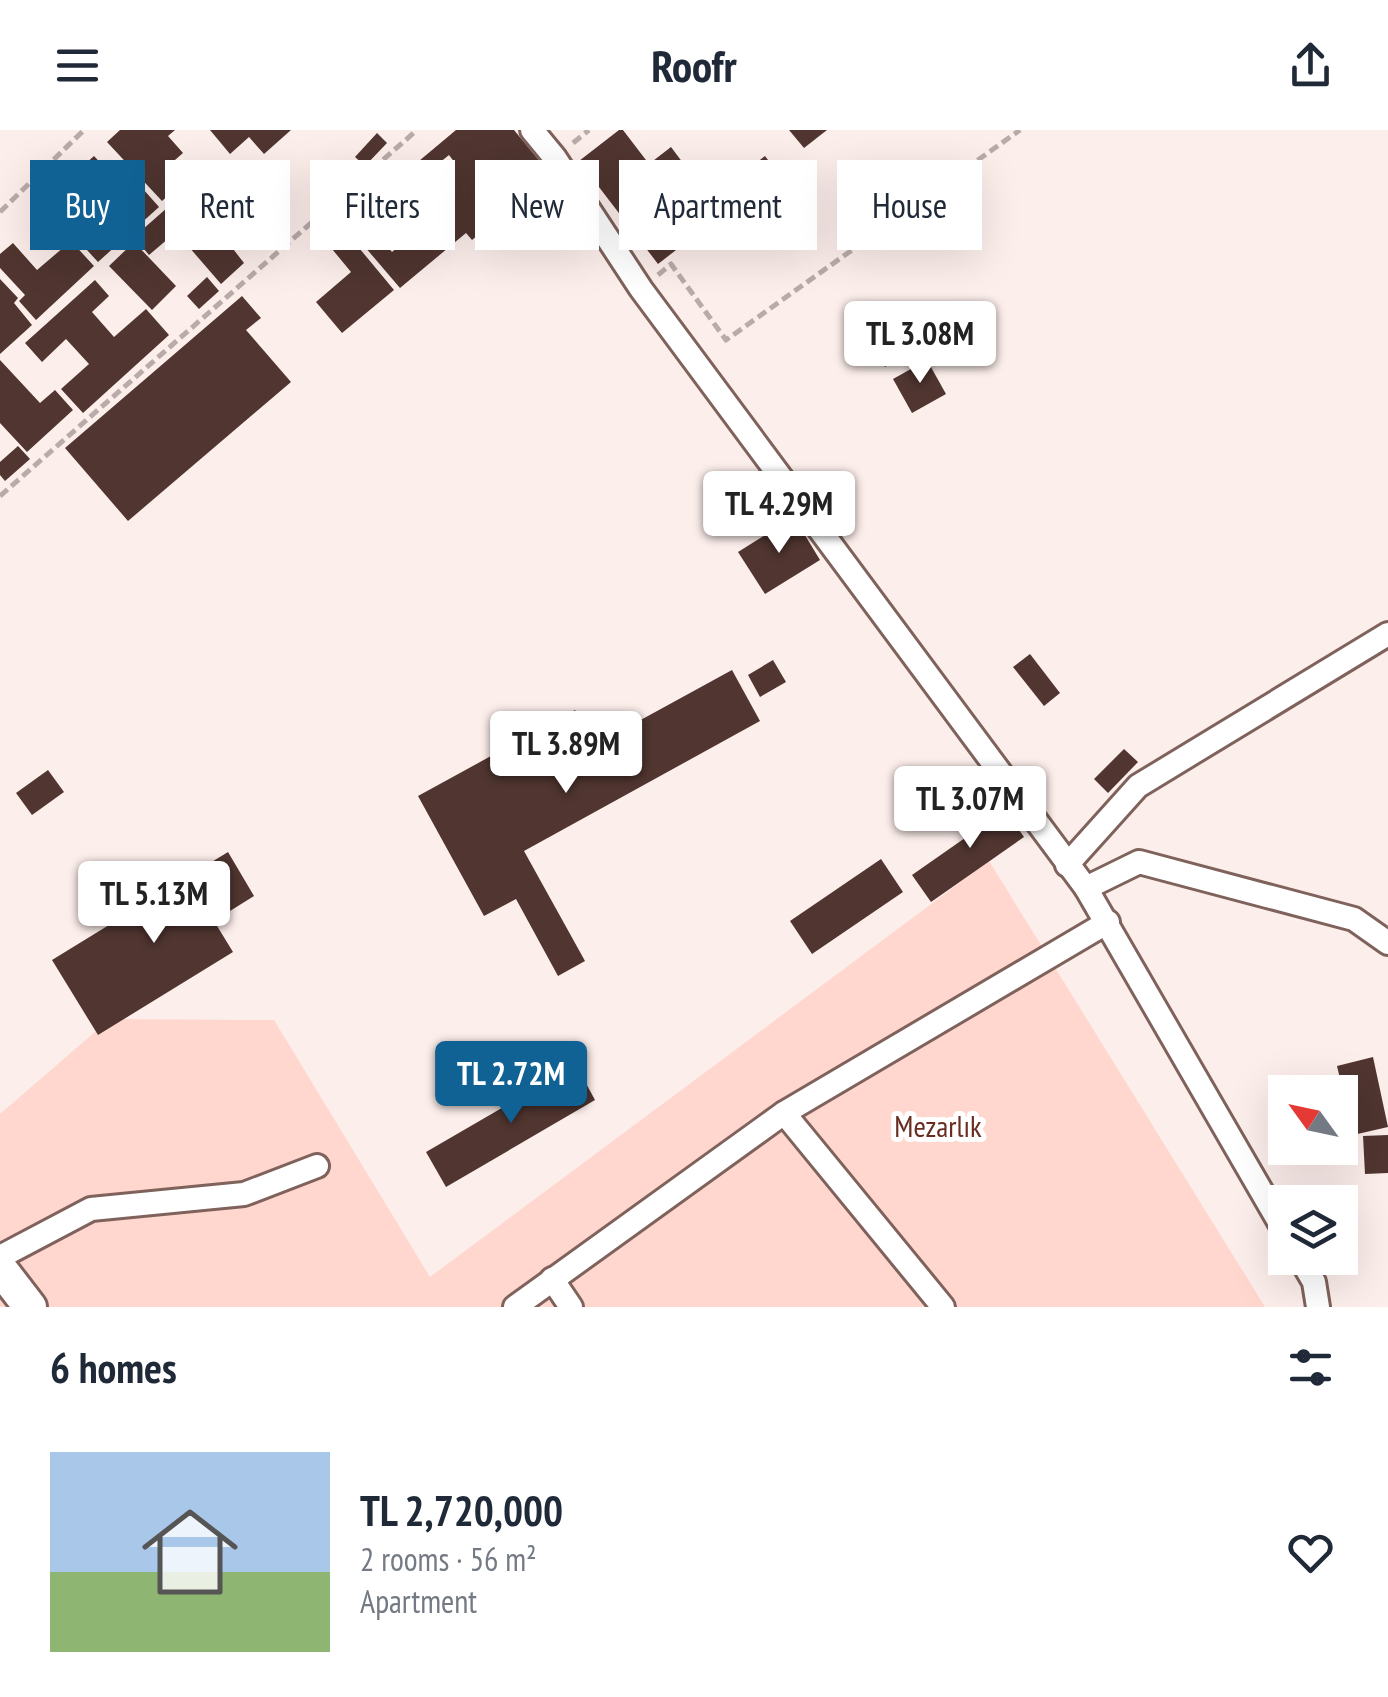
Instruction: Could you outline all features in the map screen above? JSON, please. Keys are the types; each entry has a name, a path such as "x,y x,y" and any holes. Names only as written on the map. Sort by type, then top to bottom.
{"street":[{"path":"532,130 555,158 641,289 1086,888 1268,1202"},
{"path":"1067,865 1138,786 1388,634"},
{"path":"1086,888 1139,862 1354,920 1388,943"},
{"path":"516,1307 784,1113 1108,922"},
{"path":"784,1113 943,1307"},
{"path":"0,1257 91,1209 244,1194 317,1166"},
{"path":"0,1268 30,1307"},
{"path":"1310,1275 1318,1307"},
{"path":"552,1279 571,1307"}],"path":[{"path":"0,212 84,130"},
{"path":"0,496 417,130"},
{"path":"641,289 672,264 726,340 1020,130"}],"green space":[{"name":"Mezarlık","path":"989,861 1265,1307 0,1307 0,1114 110,1019 274,1020 430,1277"}],"building":[{"path":"120,130 175,130 168,136 183,153 175,160 165,160 165,198 162,201 145,183 145,160 124,160 107,142"},
{"path":"210,130 291,130 264,154 249,137 230,154"},
{"path":"456,130 514,130 539,160 475,160 475,238 472,240 466,233 455,242 455,160 449,155 443,160 420,160"},
{"path":"623,130 646,160 619,160 619,213 599,187 599,160 580,160"},
{"path":"789,130 827,130 804,148"},
{"path":"377,133 387,143 371,160 355,157"},
{"path":"671,147 681,160 654,160"},
{"path":"145,191 159,207 145,220"},
{"path":"165,210 165,241 149,255 145,250 145,227"},
{"path":"13,243 37,270 60,250 79,250 94,266 36,320 19,301 25,295 0,268 0,254"},
{"path":"87,250 111,250 98,262"},
{"path":"126,250 142,250 176,286 152,310 109,266"},
{"path":"192,250 234,250 244,263 221,284"},
{"path":"333,250 361,250 394,290 342,333 316,302 351,272"},
{"path":"368,250 446,250 400,288"},
{"path":"647,250 676,250 658,264"},
{"path":"207,277 219,291 199,309 187,296"},
{"path":"0,279 18,298 14,303 32,325 0,354"},
{"path":"95,280 109,296 92,312 114,337 146,309 169,335 83,413 61,389 89,364 66,339 42,362 25,343"},
{"path":"242,296 261,318 246,330 291,382 128,521 65,448"},
{"path":"891,313 913,348 885,367 862,331"},
{"path":"0,360 40,403 55,390 73,410 27,452 0,423"},
{"path":"927,360 946,394 912,413 893,379"},
{"path":"18,446 30,459 5,481 0,475 0,462"},
{"path":"794,517 820,560 765,594 738,552"},
{"path":"1030,654 1060,693 1044,706 1013,667"},
{"path":"773,660 786,682 760,697 748,675"},
{"path":"732,670 760,721 524,851 585,961 558,976 516,899 484,916 418,796 575,710 595,745"},
{"path":"1124,749 1138,762 1108,793 1094,779"},
{"path":"48,770 64,792 32,815 16,793"},
{"path":"994,794 1024,837 931,902 912,875 985,824 973,808"},
{"path":"228,852 254,896 214,921 233,952 98,1035 52,960"},
{"path":"881,859 903,892 812,954 790,921"},
{"path":"1373,1057 1388,1127 1358,1134 1358,1075 1339,1075 1337,1066"},
{"path":"576,1065 595,1100 446,1187 426,1152"},
{"path":"1388,1135 1388,1173 1365,1174 1363,1136"}]}
